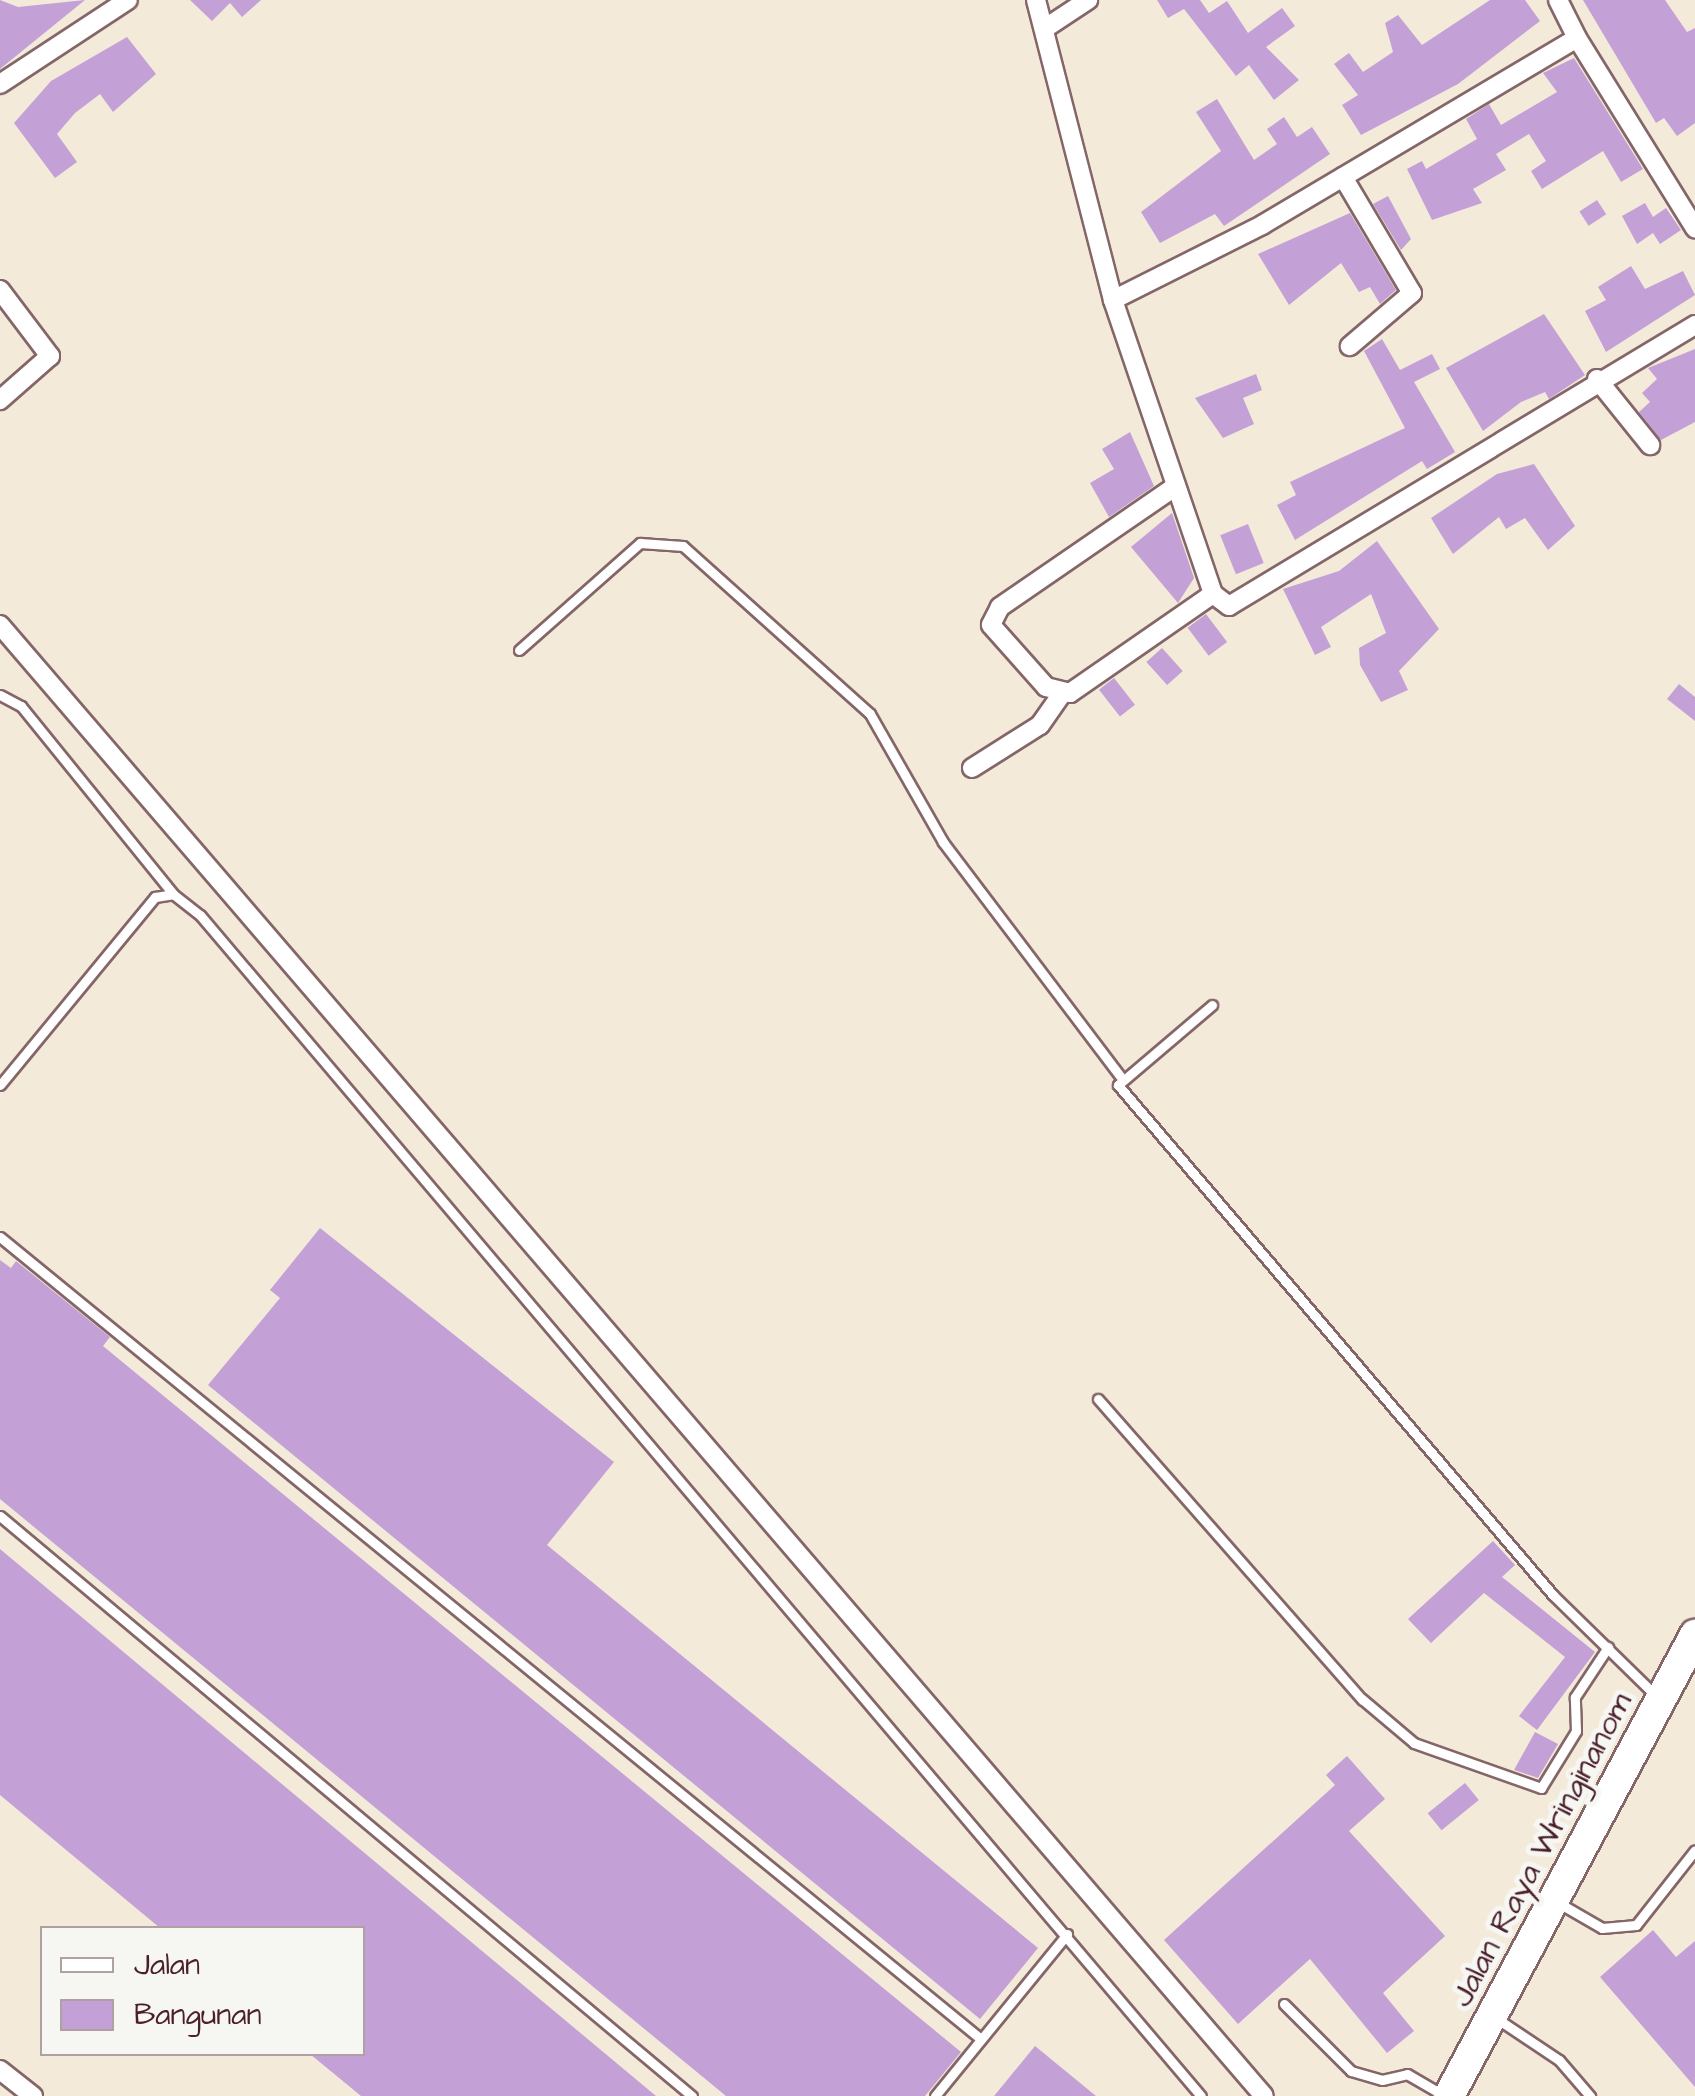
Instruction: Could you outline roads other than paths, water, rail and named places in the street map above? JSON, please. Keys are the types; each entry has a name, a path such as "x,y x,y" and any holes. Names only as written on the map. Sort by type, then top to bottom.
{"main road":[{"name":"Jalan Raya Wringinanom","path":"1447,2096 1503,2023 1695,1635"}],"street":[{"path":"0,84 128,0"},
{"path":"1036,0 1113,300 1214,594 1238,605 1321,558 1597,379 1695,325"},
{"path":"1044,29 1088,0"},
{"path":"1558,0 1577,38 1695,228"},
{"path":"1113,300 1343,177 1577,38"},
{"path":"1343,177 1412,293 1350,346"},
{"path":"0,290 50,356 0,400"},
{"path":"1597,379 1650,446"},
{"path":"1062,694 993,630 994,613 1176,486"},
{"path":"972,768 1040,726 1062,694 1214,594"},
{"path":"0,625 1264,2096"},
{"path":"0,2070 33,2096"}],"lane":[{"path":"519,650 640,543 683,546 870,714 943,842 1120,1076 1128,1099 1241,1233 1608,1647 1660,1700"},
{"path":"0,695 21,706 173,894 1067,1934 1201,2096"},
{"path":"0,1085 155,896 173,894"},
{"path":"1120,1076 1212,1005"},
{"path":"0,1237 981,2039"},
{"path":"1098,1400 1362,1699 1414,1743 1540,1788 1576,1731 1574,1697 1608,1647"},
{"path":"0,1516 692,2096"},
{"path":"1562,1905 1596,1925 1636,1924 1695,1850"},
{"path":"935,2096 1067,1934"},
{"path":"1284,2004 1351,2071 1382,2080 1407,2074 1447,2096"},
{"path":"1503,2023 1534,2043 1590,2096"}]}
